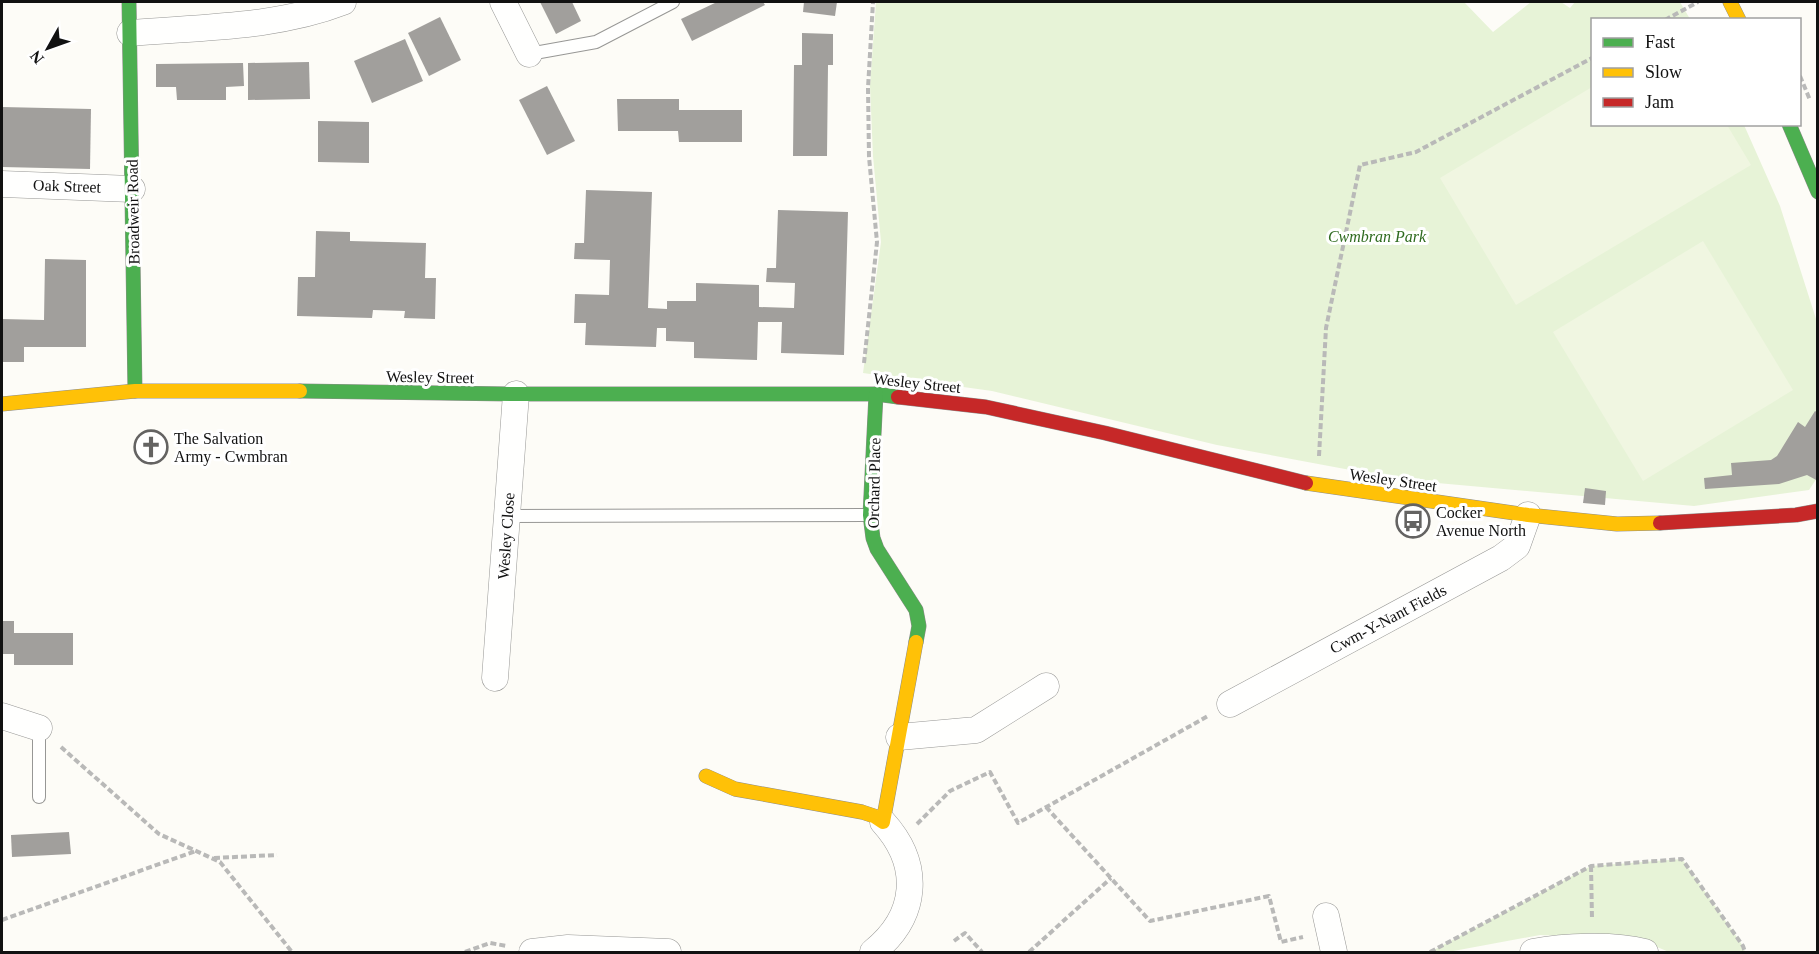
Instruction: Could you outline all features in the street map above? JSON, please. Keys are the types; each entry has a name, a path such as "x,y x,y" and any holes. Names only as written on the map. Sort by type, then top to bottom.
{"street":[{"name":"Broadweir Road","path":"129,2 135,391"},
{"path":"130,33 260,22 293,17 343,2"},
{"path":"503,2 529,54"},
{"path":"1730,2 1738,18"},
{"path":"1791,126 1818,192"},
{"name":"Oak Street","path":"2,184 132,189"},
{"name":"Wesley Street","path":"2,404 135,391 194,390 516,394 861,393 986,407 1105,433 1317,486 1528,515 1617,524 1700,522 1796,515 1818,511"},
{"name":"Wesley Close","path":"495,678 516,394"},
{"name":"Orchard Place","path":"876,394 870,515 873,538 877,549 916,610 919,626 899,737 891,832"},
{"name":"Cwm-Y-Nant Fields","path":"1230,704 1501,558 1517,546 1528,515"},
{"path":"899,737 976,730 1046,686"},
{"path":"2,716 39,728"},
{"path":"706,776 735,789 862,812 874,816 891,832 909,869 911,886 903,914 889,937 873,952"},
{"path":"1533,952 1592,947 1645,952"},
{"path":"524,951 568,948 668,952"}],"lane":[{"path":"529,54 596,42 673,2"},
{"path":"507,516 870,515"},
{"path":"39,728 39,797"}],"path":[{"path":"861,393 877,242 869,157 868,99 873,2"},
{"path":"1669,18 1698,2"},
{"path":"1317,486 1326,328 1360,165 1416,152 1591,59"},
{"path":"891,832 950,791 990,772 1018,822 1230,704"},
{"path":"39,728 159,834 214,858 226,868 292,952"},
{"path":"1046,807 1150,921 1269,896 1281,942 1330,933"},
{"path":"2,920 197,851"},
{"path":"214,858 277,855"},
{"path":"1430,952 1591,866 1682,859 1743,945 1745,952"},
{"path":"1591,866 1592,947"},
{"path":"1029,952 1111,878"},
{"path":"954,941 965,933 982,952"},
{"path":"465,952 490,943 499,943 524,951"}],"green space":[{"name":"Cwmbran Park","path":"876,2 1464,2 1493,32 1531,2 1561,2 1570,8 1575,2 1680,2 1689,18 1591,18 1591,126 1744,126 1780,206 1817,322 1817,478 1809,490 1694,506 1404,480 1217,445 992,391 863,373 881,242 873,156 870,86"},
{"path":"1591,88 1591,126 1728,126 1751,165 1516,305 1440,178"},
{"path":"1703,241 1793,390 1643,481 1553,332"},
{"path":"1682,859 1745,952 1669,952 1638,939 1540,935 1448,952 1430,952 1591,866"}],"building":[{"path":"540,2 572,2 581,21 556,34"},
{"path":"717,2 763,2 765,5 692,41 681,19"},
{"path":"804,2 837,2 835,16 803,12"},
{"path":"440,17 461,60 429,76 408,33"},
{"path":"802,33 833,34 833,65 828,65 827,156 793,156 794,65 802,65"},
{"path":"405,39 423,81 372,103 354,61"},
{"path":"309,62 310,99 248,100 248,63"},
{"path":"243,63 244,86 226,87 226,100 177,100 176,87 156,87 156,64"},
{"path":"547,86 575,141 547,155 519,100"},
{"path":"617,99 679,99 679,110 742,110 742,142 679,142 678,131 618,131"},
{"path":"2,107 91,109 90,169 2,167"},
{"path":"318,121 369,122 369,163 318,162"},
{"path":"586,190 652,192 648,308 667,309 667,301 696,301 696,283 759,285 759,307 794,308 795,283 766,282 767,268 776,268 778,210 848,212 844,355 781,353 782,322 758,322 757,360 694,358 694,342 666,341 666,328 657,328 656,347 585,345 586,323 574,323 575,294 609,295 610,260 574,259 575,243 584,243"},
{"path":"316,231 350,232 350,241 426,243 425,278 436,278 435,319 404,318 405,311 373,310 372,318 297,316 298,277 315,277"},
{"path":"45,259 86,260 86,347 24,347 24,362 2,362 2,319 44,320"},
{"path":"1815,411 1818,413 1818,481 1807,475 1779,484 1705,489 1704,478 1732,475 1731,463 1771,460 1777,456 1798,422 1805,427"},
{"path":"1585,488 1606,491 1605,505 1583,503"},
{"path":"2,621 14,621 14,633 73,633 73,665 14,665 14,654 2,654"},
{"path":"69,832 71,854 12,857 11,835"}],"traffic: fast":[{"path":"129,2 135,391"},
{"path":"1790,126 1818,192"},
{"path":"300,391 516,394 876,394 898,397"},
{"path":"876,394 870,515 873,538 877,549 916,610 919,626 916,642"}],"traffic: slow":[{"path":"1730,2 1738,18"},
{"path":"2,404 135,391 300,391"},
{"path":"1306,483 1528,515 1617,524 1660,523"},
{"path":"706,776 735,789 862,812 883,822 916,642"}],"traffic: jam":[{"path":"898,397 986,407 1105,433 1306,483"},
{"path":"1660,523 1796,515 1818,511"}],"place":[{"name":"The Salvation Army - Cwmbran","path":"151,447"},
{"name":"Cocker Avenue North","path":"1413,521"}]}
